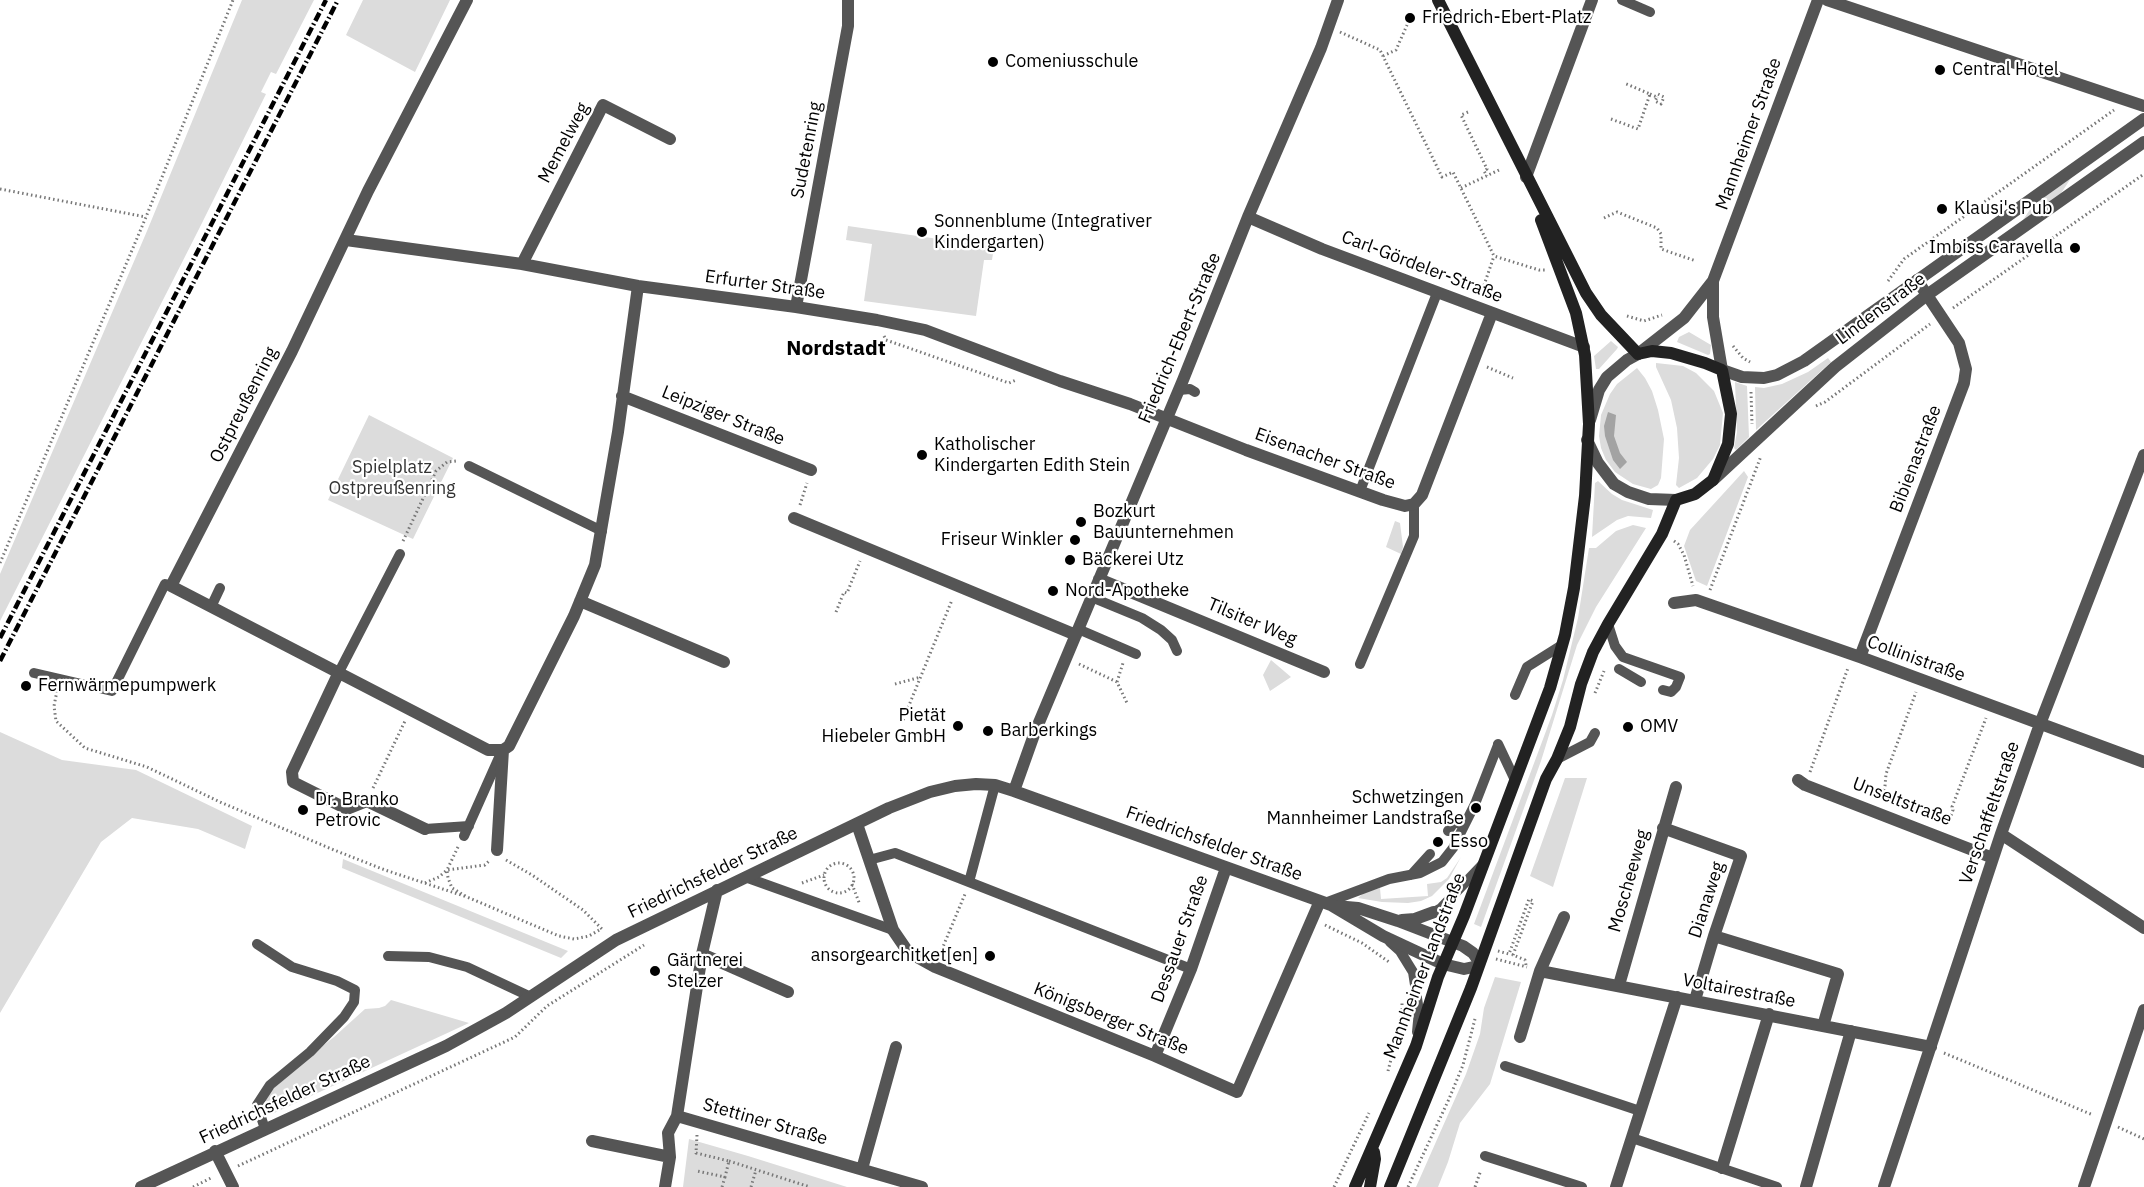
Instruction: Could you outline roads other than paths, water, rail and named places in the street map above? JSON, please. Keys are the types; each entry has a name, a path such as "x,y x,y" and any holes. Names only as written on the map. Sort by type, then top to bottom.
{"main road":[{"path":"1390,1187 1434,1083 1546,779 1570,727 1587,667 1608,624 1662,534 1676,500 1695,494 1713,480 1728,444 1731,414 1722,370 1671,353 1652,351 1638,354 1601,315 1586,293 1438,0"},
{"path":"1526,177 1576,313 1584,347 1589,424 1587,440"},
{"name":"Mannheimer Landstraße","path":"1355,1187 1416,1046 1443,964 1550,688 1574,588 1580,542 1587,440"},
{"path":"1371,1187 1375,1159 1373,1148"}],"street":[{"path":"346,240 368,192 467,0"},
{"name":"Sudetenring","path":"796,307 848,26 848,0"},
{"name":"Friedrich-Ebert-Straße","path":"1014,790 1035,732 1081,632 1091,597 1179,390 1248,217 1321,48 1338,0"},
{"path":"1526,177 1592,0"},
{"name":"Mannheimer Straße","path":"1638,354 1684,318 1713,281 1818,0"},
{"path":"1827,0 2144,106"},
{"name":"Memelweg","path":"522,264 603,105 670,139"},
{"name":"Lindenstraße","path":"1722,370 1750,378 1764,378 1777,375 1813,355 2144,119"},
{"name":"Lindenstraße","path":"1713,480 1757,441 1812,386 1928,295 2144,142"},
{"name":"Carl-Gördeler-Straße","path":"1248,217 1322,249 1584,347"},
{"name":"Erfurter Straße","path":"346,240 522,264 638,286 796,307 924,330 1166,419"},
{"name":"Ostpreußenring","path":"171,586 292,351 346,240"},
{"name":"Bibienastraße","path":"1856,656 1964,383 1966,369 1959,344 1917,280"},
{"name":"Mannheimer Straße","path":"1713,281 1713,317 1722,370"},
{"path":"171,586 488,750 503,750 509,746 580,601 595,565 638,286"},
{"name":"Eisenacher Straße","path":"1166,419 1360,491 1405,506 1413,504 1425,489 1492,313"},
{"path":"1589,424 1592,408 1607,377 1638,354"},
{"name":"Leipziger Straße","path":"622,396 811,470"},
{"path":"1587,440 1598,463 1614,484 1648,499 1676,500"},
{"name":"Verschaffeltstraße","path":"1884,1187 2001,834 2040,724 2144,455"},
{"path":"794,518 957,587 1081,632"},
{"name":"Tilsiter Weg","path":"1099,579 1324,672"},
{"path":"580,601 724,662"},
{"name":"Collinistraße","path":"1674,603 1701,601 2144,762"},
{"path":"339,672 292,772 294,782 347,809 368,801 425,829"},
{"path":"496,852 503,750"},
{"name":"Unseltstraße","path":"1802,782 1994,858"},
{"name":"Friedrichsfelder Straße","path":"141,1187 446,1046 531,998 616,940 717,890 889,808 930,792 955,786 976,783 1014,790 1325,903 1383,936 1443,964 1464,969 1479,964 1473,953 1453,942 1358,908 1325,903"},
{"name":"Moscheeweg","path":"1619,985 1676,787"},
{"name":"Königsberger Straße","path":"857,824 893,930 908,952 935,967 1155,1056 1237,1092 1312,918 1325,903"},
{"name":"Dianaweg","path":"1663,828 1741,856 1695,1000"},
{"path":"2001,834 2144,928"},
{"name":"Dessauer Straße","path":"1155,1056 1191,969 1226,868"},
{"name":"Stettiner Straße","path":"717,890 702,954 677,1116 922,1187"},
{"path":"1398,921 1415,919 1434,912"},
{"path":"1520,1037 1540,971 1564,917"},
{"path":"1714,936 1838,974 1823,1026"},
{"path":"702,954 788,992"},
{"name":"Voltairestraße","path":"1540,971 1931,1047"},
{"path":"1616,1187 1677,997"},
{"path":"2084,1187 2144,1010"},
{"path":"1722,1168 1769,1014"},
{"path":"1806,1187 1851,1031"},
{"path":"862,1169 896,1047"},
{"path":"665,1187 670,1158 668,1133 677,1116"},
{"path":"592,1141 670,1158"},
{"path":"215,1151 233,1187"}],"lane":[{"path":"1622,0 1650,12"},
{"path":"1360,491 1437,293"},
{"path":"1179,390 1195,392"},
{"path":"469,466 602,531"},
{"path":"1360,664 1414,536 1413,504"},
{"path":"339,672 400,554"},
{"name":"Ostpreußenring","path":"34,673 112,691 165,584 171,586"},
{"path":"211,608 220,588"},
{"path":"1091,597 1142,618 1172,640 1177,651"},
{"path":"1608,624 1615,646 1623,657 1680,677 1671,692 1663,690"},
{"path":"1081,632 1132,653"},
{"path":"1515,695 1527,667 1562,645"},
{"path":"1623,657 1617,674 1641,682"},
{"path":"1557,759 1593,738"},
{"path":"1325,903 1389,879 1420,873 1442,862 1453,849 1498,744 1515,780"},
{"path":"425,829 467,831 503,750"},
{"path":"969,882 995,785"},
{"path":"1448,831 1454,824 1466,821"},
{"path":"869,860 895,853 1191,969"},
{"path":"1411,875 1430,854"},
{"path":"1434,912 1442,908 1483,864"},
{"path":"745,877 893,930"},
{"path":"1383,936 1400,951 1413,972 1419,1011 1416,1046"},
{"path":"257,944 292,967 337,981 355,990 354,1002 344,1017 310,1052 270,1085 257,1106 265,1129"},
{"path":"388,956 429,957 467,968 531,998"},
{"path":"1505,1066 1641,1111"},
{"path":"1632,1138 1777,1187"},
{"path":"1485,1156 1582,1187"}],"railway":[{"path":"0,638 326,0"},
{"path":"0,661 338,0"}],"place":[{"name":"Friedrich-Ebert-Platz","path":"1410,18"},
{"name":"Comeniusschule","path":"993,62"},
{"name":"Central Hotel","path":"1940,70"},
{"name":"Klausi's Pub","path":"1942,209"},
{"name":"Sonnenblume (Integrativer Kindergarten)","path":"922,232"},
{"name":"Imbiss Caravella","path":"2075,248"},
{"name":"Katholischer Kindergarten Edith Stein","path":"922,455"},
{"name":"Bozkurt Bauunternehmen","path":"1081,522"},
{"name":"Friseur Winkler","path":"1075,540"},
{"name":"Bäckerei Utz","path":"1070,560"},
{"name":"Nord-Apotheke","path":"1053,591"},
{"name":"Fernwärmepumpwerk","path":"26,686"},
{"name":"Pietät Hiebeler GmbH","path":"958,726"},
{"name":"OMV","path":"1628,727"},
{"name":"Barberkings","path":"988,731"},
{"name":"Schwetzingen Mannheimer Landstraße","path":"1476,808"},
{"name":"Dr. Branko Petrovic","path":"303,810"},
{"name":"Esso","path":"1438,842"},
{"name":"ansorgearchitket[en]","path":"990,956"},
{"name":"Gärtnerei Stelzer","path":"655,971"}],"district":[{"name":"Nordstadt","path":"836,349"}],"park label":[{"name":"Spielplatz Ostpreußenring","path":"392,478"}]}
